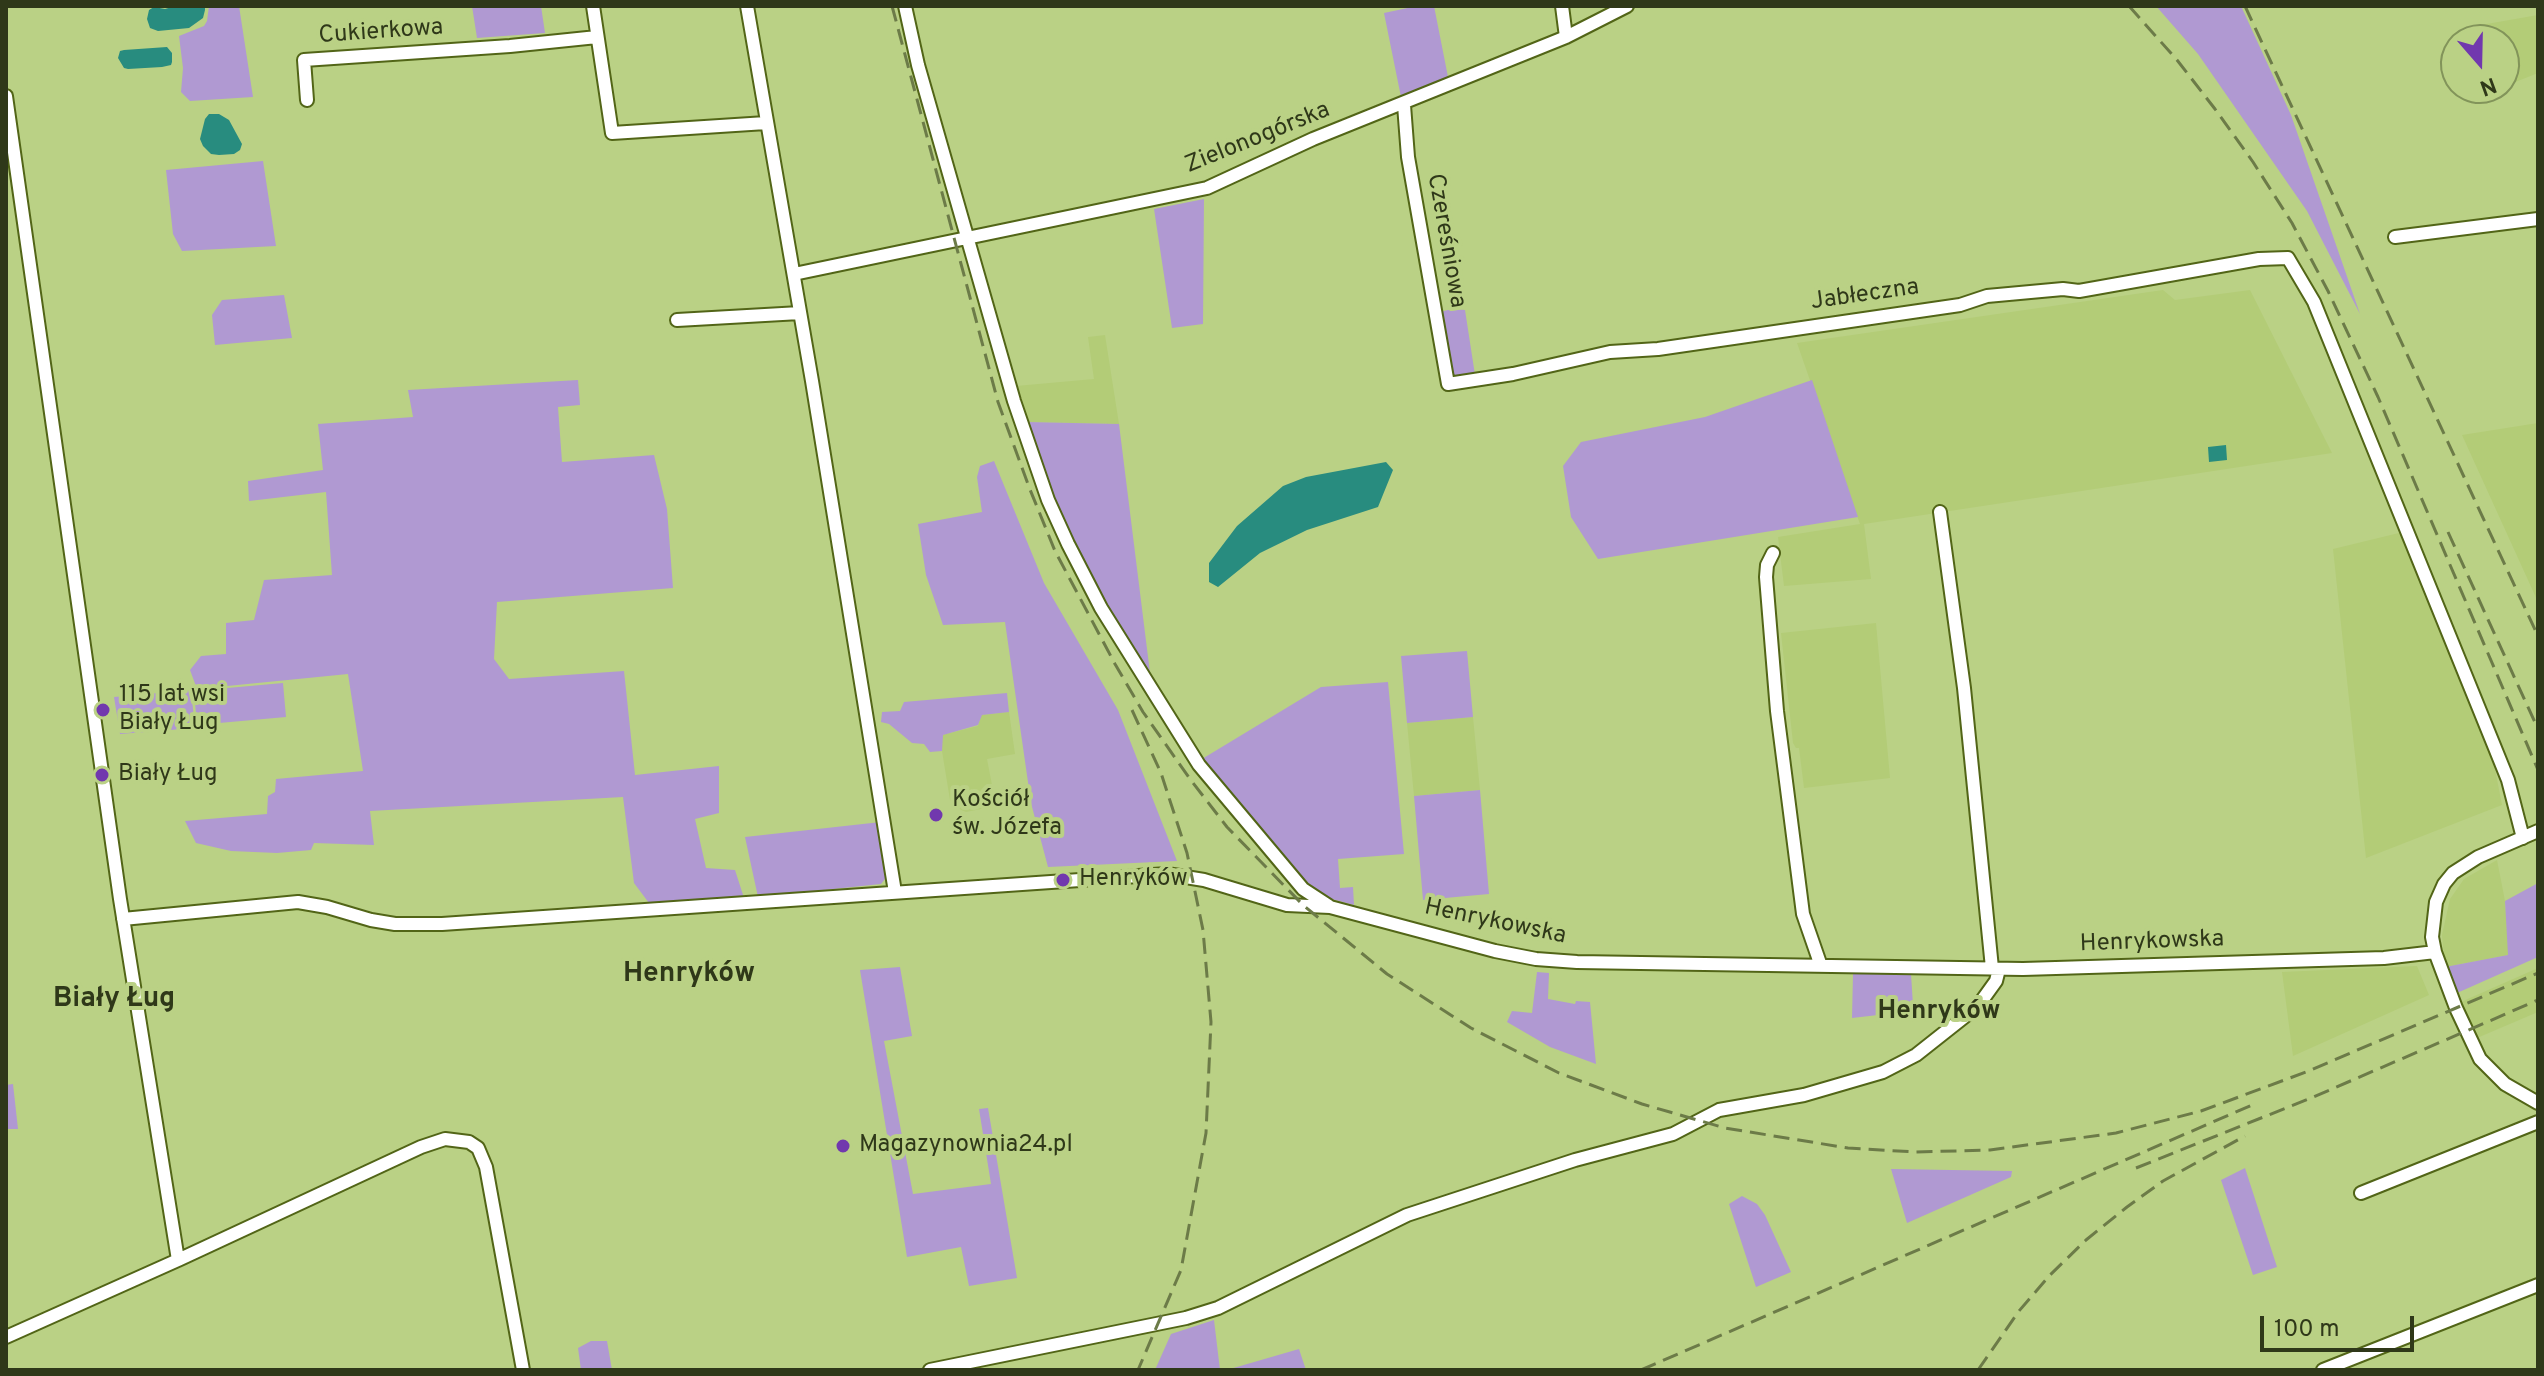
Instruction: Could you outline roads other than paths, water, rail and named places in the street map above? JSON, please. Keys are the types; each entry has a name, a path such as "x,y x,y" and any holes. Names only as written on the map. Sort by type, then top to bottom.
{"street":[{"path":"593,6 612,133 766,123"},
{"path":"747,6 895,892"},
{"path":"905,6 918,65 1014,401 1048,500 1068,544 1101,608 1199,765 1303,889 1330,907"},
{"path":"1562,6 1566,37"},
{"name":"Zielonogórska","path":"794,274 1207,188 1313,139 1404,105 1566,37 1627,6"},
{"name":"Cukierkowa","path":"307,100 304,60 597,37"},
{"path":"6,96 123,919 178,1260"},
{"name":"Czereśniowa","path":"1404,105 1408,157 1448,384"},
{"path":"2395,237 2538,219"},
{"name":"Jabłeczna","path":"1448,384 1513,374 1610,352 1658,349 1960,305 1987,296 2063,289 2079,291 2259,259 2288,258 2314,302 2508,780 2523,838"},
{"path":"677,320 800,313"},
{"path":"930,1370 1209,1311 1407,1215 1575,1160 1673,1134 1719,1110 1804,1095 1883,1072 1916,1055 1978,1006 1996,981 1996,968 1940,512"},
{"path":"1773,553 1766,577 1777,711 1803,914 1821,966"},
{"path":"2538,831 2464,864 2444,884 2432,919 2435,952 2480,1059 2505,1084 2538,1103"},
{"name":"Henrykowska","path":"123,919 298,902 395,924 442,924 1167,874 1204,880 1287,905 1330,907 1536,959 1996,968 2384,958 2435,952"},
{"path":"2361,1193 2538,1122"},
{"path":"6,1337 421,1147 445,1139 469,1142 478,1148 484,1158 523,1370"},
{"path":"2323,1370 2538,1285"}],"water":[{"path":"205,6 203,18 189,28 158,31 150,28 147,19 149,10"},
{"path":"167,47 172,53 171,65 128,69 118,58 120,51 124,50"},
{"path":"209,114 219,114 229,120 242,144 240,150 234,154 219,155 211,154 203,146 200,139"},
{"path":"2226,445 2227,460 2209,462 2208,447"},
{"path":"1386,462 1393,470 1378,507 1307,530 1260,553 1218,587 1209,582 1209,563 1237,526 1283,486 1306,477"}],"railway":[{"path":"892,6 998,402 1055,551 1115,664 1143,712 1227,827 1303,905 1387,974 1471,1028 1559,1073 1642,1104 1725,1128 1848,1148 1915,1152 1990,1150 2116,1133 2201,1111 2306,1072 2538,973"},
{"path":"2129,6 2215,109 2292,223 2378,397 2538,770"},
{"path":"2245,6 2538,636"},
{"path":"2448,532 2538,729"},
{"path":"1132,710 1161,773 1187,853 1203,930 1211,1022 1206,1133 1181,1270 1138,1370"},
{"path":"2136,1168 2311,1098 2538,1000"},
{"path":"1641,1370 2252,1105"},
{"path":"1978,1370 2019,1311 2086,1240 2163,1181 2245,1136"}],"place":[{"name":"115 lat wsi Biały Ług","path":"103,710"},
{"name":"Biały Ług","path":"102,775"},
{"name":"Kościół św. Józefa","path":"936,815"},
{"name":"Henryków","path":"1063,880"},
{"name":"Magazynownia24.pl","path":"843,1146"}],"district":[{"name":"Henryków","path":"689,975"},
{"name":"Biały Ług","path":"114,1000"},
{"name":"Henryków","path":"1939,1013"}]}
